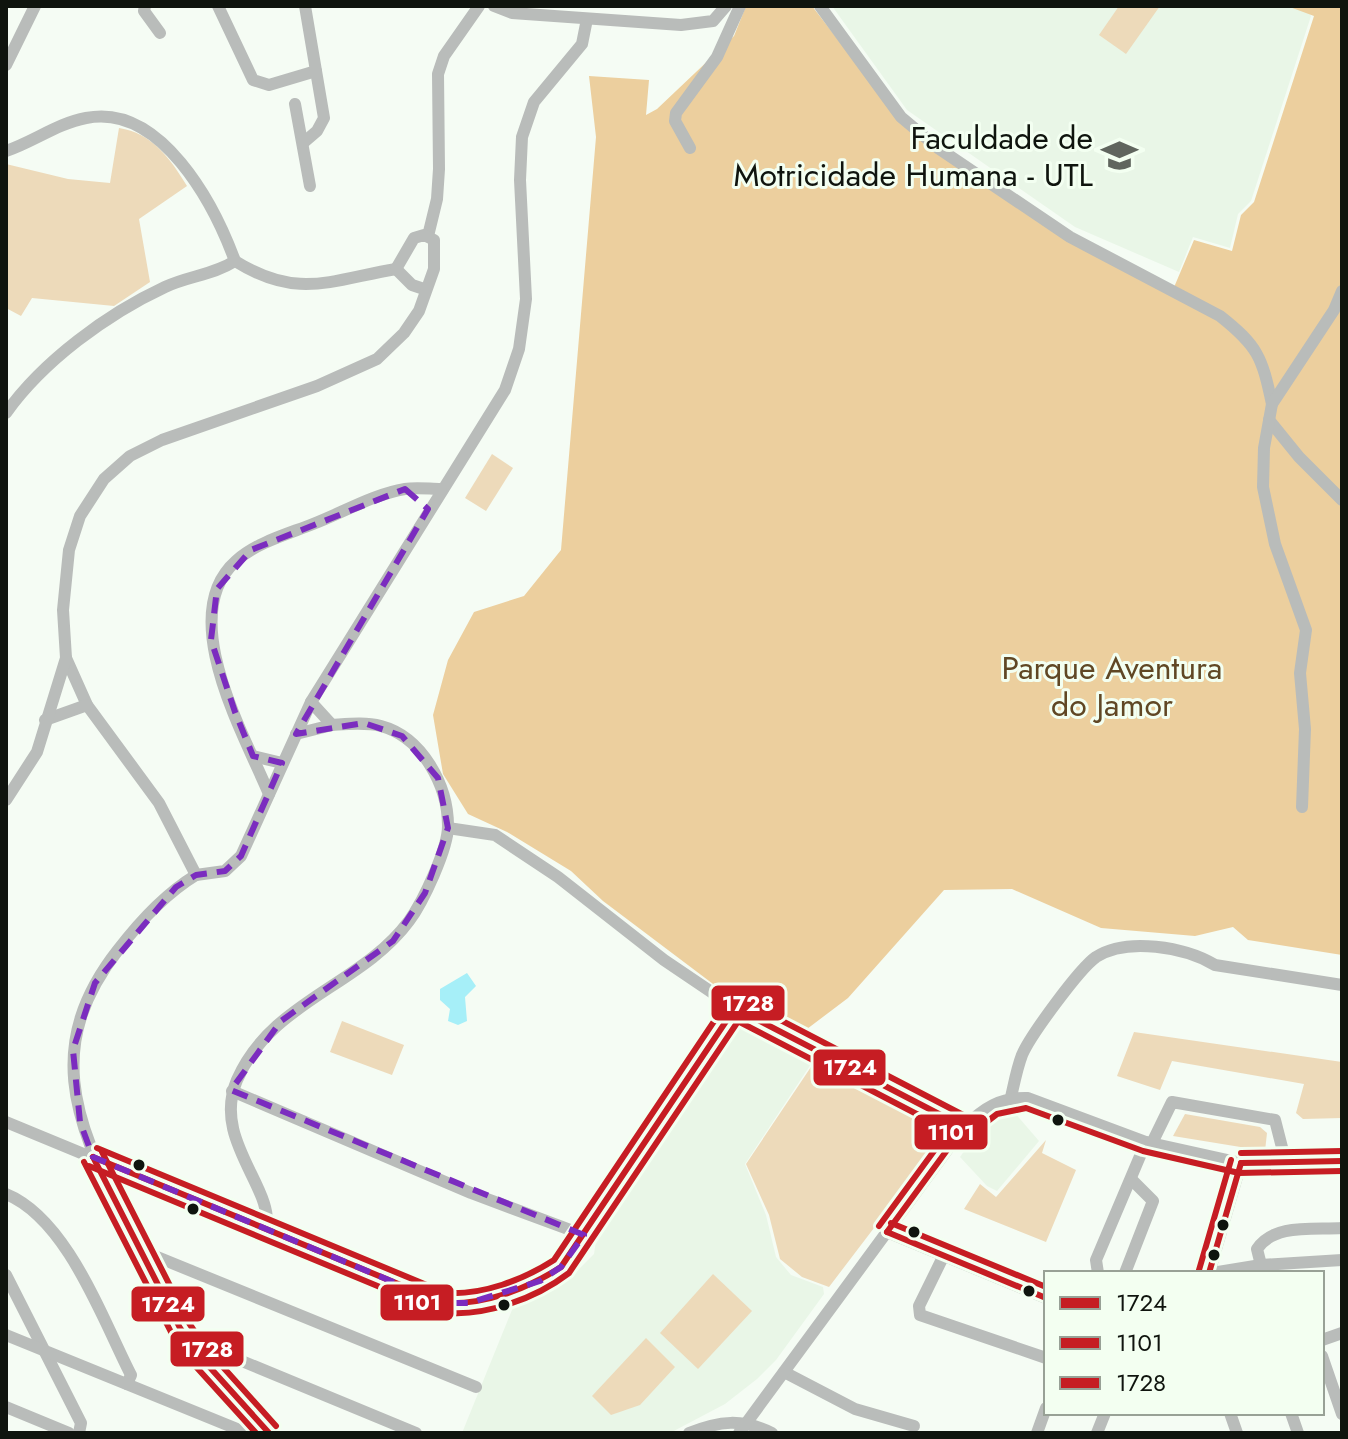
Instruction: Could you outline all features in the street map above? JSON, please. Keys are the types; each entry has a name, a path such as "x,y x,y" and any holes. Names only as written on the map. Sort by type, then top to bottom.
{"street":[{"path":"6,65 35,6"},
{"path":"145,6 144,11 160,33"},
{"path":"218,6 253,80 269,85 316,71"},
{"path":"303,143 317,131 324,118 305,6"},
{"path":"428,236 437,199 439,169 438,74 444,56 476,10 495,8 587,19 704,24 720,16 726,6"},
{"path":"690,148 675,121 676,113 717,57 740,6"},
{"path":"820,6 901,117 938,148 1070,237 1220,316 1232,326 1261,357 1272,404"},
{"path":"269,1433 196,1352 93,1157 80,1122 73,1076 73,1050 81,1012 95,983 128,937 166,897 196,875 225,871 241,856 311,702 428,509 483,429 513,371 526,299 520,180 522,137 534,102 582,44 587,19"},
{"path":"295,104 310,186"},
{"path":"6,151 89,117 115,118 143,127 167,145 177,158 224,233 235,261 252,272 298,285 347,282 396,269 414,238 428,236 434,240 437,251 431,284 424,289 413,322 377,359 317,386 162,440 130,456 104,479 84,508 69,550 63,610 66,658 87,705 159,803 196,875"},
{"path":"6,413 48,364 134,304 168,286 221,270 235,261"},
{"path":"396,269 412,285 424,289"},
{"path":"1302,807 1305,729 1300,673 1306,630 1275,544 1263,487 1272,404 1334,310 1342,291"},
{"path":"1269,420 1330,491 1342,500"},
{"path":"269,794 211,640 217,589 234,562 251,550 405,489 441,489"},
{"path":"405,489 428,509"},
{"path":"6,800 37,752 66,658"},
{"path":"311,702 332,725"},
{"path":"45,720 87,705"},
{"path":"266,1230 267,1211 237,1146 232,1119 232,1091 247,1060 281,1021 312,996 372,961 403,928 425,893 448,828 438,778 413,745 383,727 332,725 296,734"},
{"path":"253,756 282,763"},
{"path":"448,828 495,835 558,877 664,960 735,1008 964,1127"},
{"path":"1011,1097 1022,1054 1058,1001 1097,956 1122,948 1166,948 1198,955 1215,965 1342,985"},
{"path":"6,1122 444,1303 460,1304 550,1275 561,1267 735,1008"},
{"path":"232,1091 471,1193 584,1235"},
{"path":"739,1433 964,1127 984,1107 1011,1097 1028,1098 1149,1142 1241,1163 1342,1161"},
{"path":"1098,1271 1096,1260 1149,1142 1172,1102 1275,1120 1286,1163"},
{"path":"1212,1271 1241,1163"},
{"path":"1126,1271 1153,1201 1132,1180"},
{"path":"6,1194 26,1202 68,1252 131,1375 127,1384"},
{"path":"1261,1265 1257,1249 1264,1239 1275,1232 1342,1228"},
{"path":"887,1232 1044,1297"},
{"path":"140,1250 476,1387"},
{"path":"944,1255 919,1306 920,1315 1042,1358"},
{"path":"1224,1271 1261,1265 1342,1260"},
{"path":"6,1275 81,1423 79,1433"},
{"path":"6,1335 247,1433"},
{"path":"196,1352 220,1352 416,1433"},
{"path":"1324,1362 1342,1414"},
{"path":"784,1372 855,1409 914,1426"},
{"path":"6,1407 69,1433"},
{"path":"1037,1433 1044,1414"},
{"path":"689,1433 713,1424 748,1422 772,1433"}],"highlighted area":[{"path":"405,489 428,509 296,734 364,723 402,736 438,778 448,828 425,893 393,941 281,1021 231,1090 584,1235 561,1267 540,1281 469,1303 444,1303 93,1157 80,1122 73,1050 95,983 176,887 196,875 225,871 241,856 282,763 253,756 235,712 211,640 217,589 251,550"}],"shaded area":[{"name":"Faculdade de Motricidade Humana - UTL","path":"832,6 1304,6 1311,16 1251,201 1238,214 1230,248 1193,237 1179,272 1075,227 907,110"},
{"path":"1119,6 1160,6 1126,54 1099,35"},
{"path":"119,128 151,141 187,186 139,219 150,282 114,306 32,298 21,316 6,308 6,164 68,179 110,183"},
{"path":"492,454 513,468 486,511 465,498"},
{"path":"342,1021 404,1045 392,1075 330,1052"},
{"path":"749,1025 815,1058 745,1164 766,1215 776,1257 791,1275 823,1287 824,1294 776,1360 757,1379 725,1404 670,1433 462,1433 516,1300 567,1281 594,1254 597,1234 645,1157 735,1029"},
{"path":"1134,1032 1342,1062 1342,1118 1303,1119 1296,1113 1304,1084 1172,1061 1160,1090 1117,1076"},
{"path":"817,1058 930,1117 938,1125 941,1140 829,1287 802,1277 780,1259 769,1215 746,1164"},
{"path":"999,1112 1014,1112 1039,1141 997,1191 987,1186 960,1157 982,1126"},
{"path":"1185,1114 1260,1127 1267,1133 1265,1151 1173,1136"},
{"path":"1046,1140 1042,1153 1076,1170 1046,1242 964,1209 980,1184 996,1197"},
{"path":"713,1274 752,1311 698,1369 660,1333"},
{"path":"646,1338 675,1367 640,1405 611,1415 592,1396"}],"green space":[{"name":"Parque Aventura do Jamor","path":"746,6 812,6 849,54 936,152 1172,292 1194,240 1232,251 1241,215 1254,202 1314,16 1287,6 1342,6 1342,955 1248,940 1233,927 1195,936 1101,928 1012,889 944,890 848,998 807,1029 729,996 603,901 571,871 507,832 468,814 443,774 433,715 448,660 474,612 524,596 561,550 596,137 589,76 649,80 646,115 657,109 734,36"}],"water":[{"path":"467,973 476,986 465,997 467,1021 458,1025 448,1021 450,1009 440,1000 440,989"}],"transit line":[{"name":"1728","path":"740,999 969,1118"},
{"name":"1728","path":"97,1148 446,1293 488,1289 516,1280 554,1260 727,1002"},
{"name":"1724","path":"735,1008 964,1127"},
{"name":"1724","path":"93,1157 444,1303 490,1298 520,1289 561,1267 735,1008"},
{"name":"1101","path":"89,1166 440,1312 491,1309 541,1291 569,1273 743,1014"},
{"name":"1101","path":"730,1017 959,1136"},
{"name":"1101","path":"971,1134 997,1114 1026,1108 1143,1151 1239,1173 1342,1171"},
{"name":"1728","path":"879,1226 956,1121"},
{"name":"1724","path":"887,1232 964,1127"},
{"name":"1728","path":"1241,1153 1342,1151"},
{"name":"1728","path":"102,1152 189,1323 204,1346 276,1426"},
{"name":"1724","path":"93,1157 180,1328 196,1352 269,1433"},
{"name":"1728","path":"1199,1270 1231,1160"},
{"name":"1724","path":"1241,1163 1342,1161"},
{"name":"1101","path":"84,1162 172,1334 189,1359 256,1433"},
{"name":"1724","path":"1210,1271 1241,1163"},
{"name":"1728","path":"891,1223 1044,1286"},
{"name":"1724","path":"887,1232 1044,1297"}],"place":[{"name":"Faculdade de Motricidade Humana - UTL","path":"1119,156"}]}
